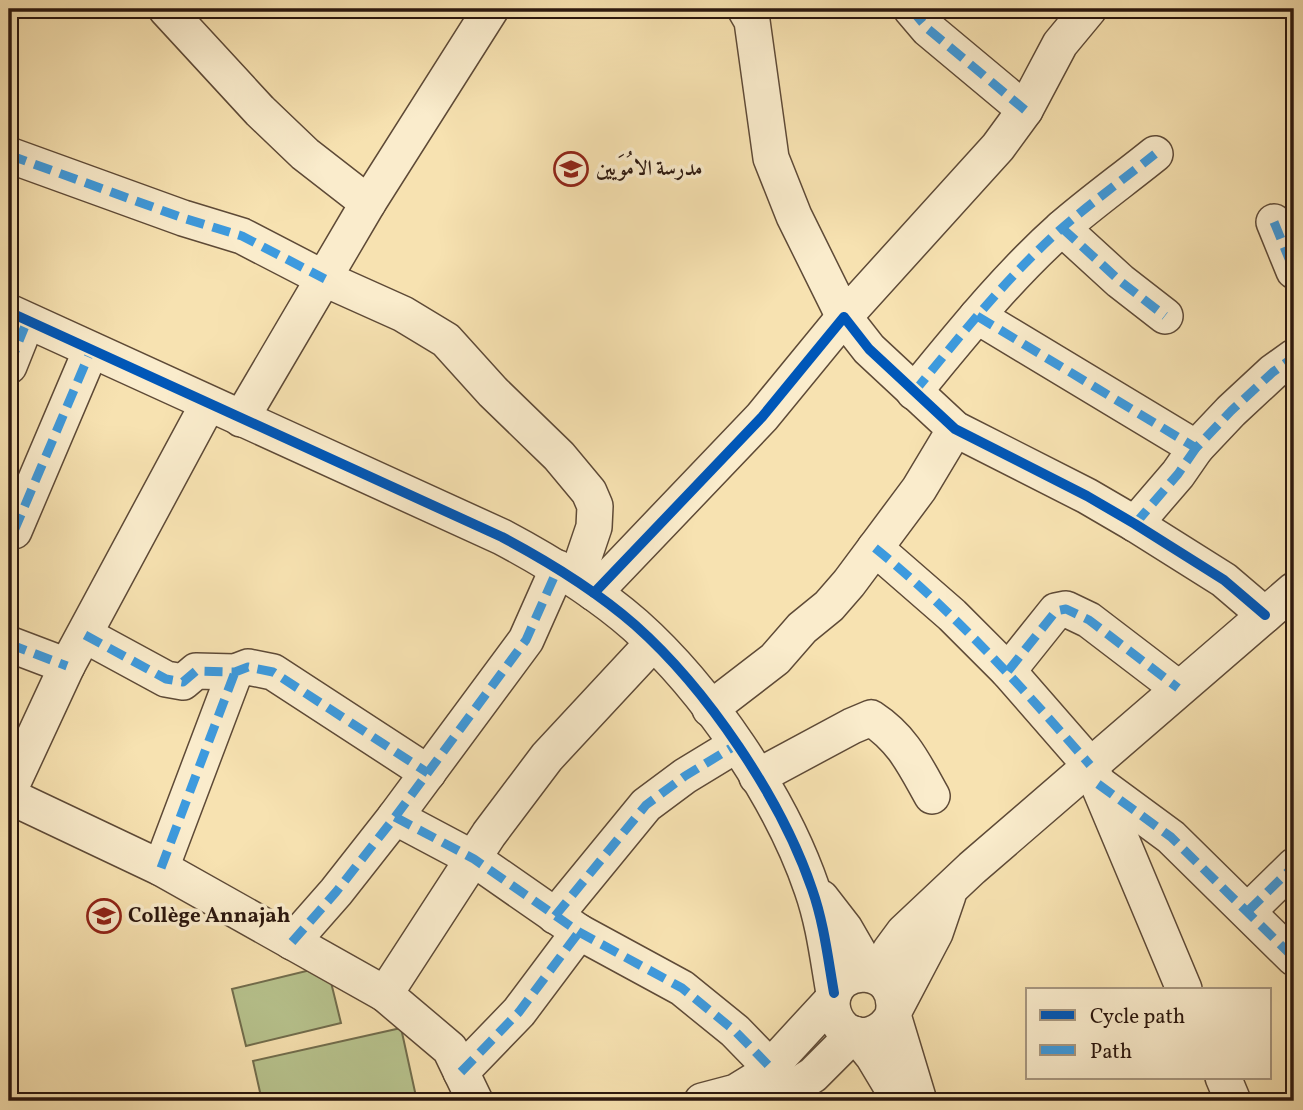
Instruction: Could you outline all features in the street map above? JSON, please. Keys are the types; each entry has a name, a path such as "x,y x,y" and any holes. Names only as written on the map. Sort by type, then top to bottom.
{"street":[{"path":"166,9 260,111 305,155 368,203"},
{"path":"746,9 752,20 771,158 794,216 844,317 869,349 955,429 1087,496 1135,524 1224,580 1265,615"},
{"path":"911,9 928,29 1025,110"},
{"path":"292,942 337,892 526,640 576,580 762,417 844,317 998,147 1025,110 1060,44 1089,9"},
{"path":"241,419 480,13"},
{"path":"914,392 977,316 1062,228 1155,154"},
{"path":"9,155 183,218 242,236 325,279 403,314 446,340 493,392 575,474 589,492 595,506 594,527 576,580"},
{"path":"1274,222 1294,271"},
{"path":"1062,228 1120,281 1165,316"},
{"path":"9,366 18,316 502,537 576,580 653,643 710,709 757,777 796,850 812,888 822,926 833,1011 844,1029 855,1034 874,1034 889,1023 942,920 949,892"},
{"path":"977,316 1196,448"},
{"path":"14,531 91,350"},
{"path":"1135,524 1178,474 1196,448 1231,411 1273,372 1294,357"},
{"path":"208,404 67,666 9,793 161,868 384,994 450,1049 468,1087"},
{"path":"710,709 775,659 802,628 829,606 919,489 955,429"},
{"path":"875,548 913,578 1008,671 1094,774 1171,837 1294,958"},
{"path":"874,975 904,932 981,860 1094,774 1178,688 1294,590"},
{"path":"1008,671 1056,611 1066,609 1089,620 1178,688"},
{"path":"85,635 166,679 183,682 196,671 235,671 248,667 273,672 428,773"},
{"path":"384,994 503,814 547,757 653,643"},
{"path":"9,644 67,666"},
{"path":"161,868 235,671"},
{"path":"757,777 871,718 889,730 906,751 932,796"},
{"path":"468,1087 513,1019 567,924 646,805 685,776 736,745"},
{"path":"1094,774 1184,988"},
{"path":"395,817 474,859 567,924 682,988 735,1031 772,1085"},
{"path":"1248,911 1294,866"},
{"path":"812,888 845,929 874,975 891,990 894,1013 919,1101"},
{"path":"772,1085 833,997 838,985 853,975 874,975"},
{"path":"772,1085 813,1075 855,1034"},
{"path":"855,1034 873,1056 900,1101"},
{"path":"702,1101 736,1091 762,1076 772,1085"},
{"path":"1223,1078 1233,1101"}],"green space":[{"path":"327,966 341,1023 246,1046 232,989"},
{"path":"401,1028 417,1101 262,1101 253,1061"}],"marked path":[{"path":"911,9 928,29 1025,110"},
{"path":"914,392 1022,266 1073,218 1155,154"},
{"path":"9,155 183,218 242,236 325,279"},
{"path":"1274,222 1294,271"},
{"path":"1062,228 1120,281 1165,316"},
{"path":"977,316 1196,448 1231,411 1273,372 1294,357"},
{"path":"9,366 27,321"},
{"path":"14,531 91,350"},
{"path":"1135,524 1178,474 1196,448"},
{"path":"875,548 987,652 1090,765"},
{"path":"292,942 336,892 395,817 526,640 558,568"},
{"path":"1008,671 1056,611 1066,609 1089,620 1178,688"},
{"path":"85,635 166,679 183,682 196,671 235,672 248,667 273,672 428,773"},
{"path":"9,644 67,666"},
{"path":"161,868 235,672"},
{"path":"555,916 646,805 685,776 736,745"},
{"path":"1098,784 1171,837 1294,958"},
{"path":"395,817 474,859 579,932 682,988 735,1031 771,1068"},
{"path":"1248,911 1294,866"},
{"path":"461,1072 519,1012 579,932"}],"cycle path":[{"path":"9,312 502,537 571,577 620,612 689,680 739,747 761,782 781,818 812,889 823,928 834,993"},
{"path":"594,593 762,417 844,317 869,349 955,429 1087,496 1135,524 1224,580 1265,615"}],"place":[{"name":"مدرسة الامُوَيين","path":"571,169"},
{"name":"Collège Annajah","path":"104,916"}]}
